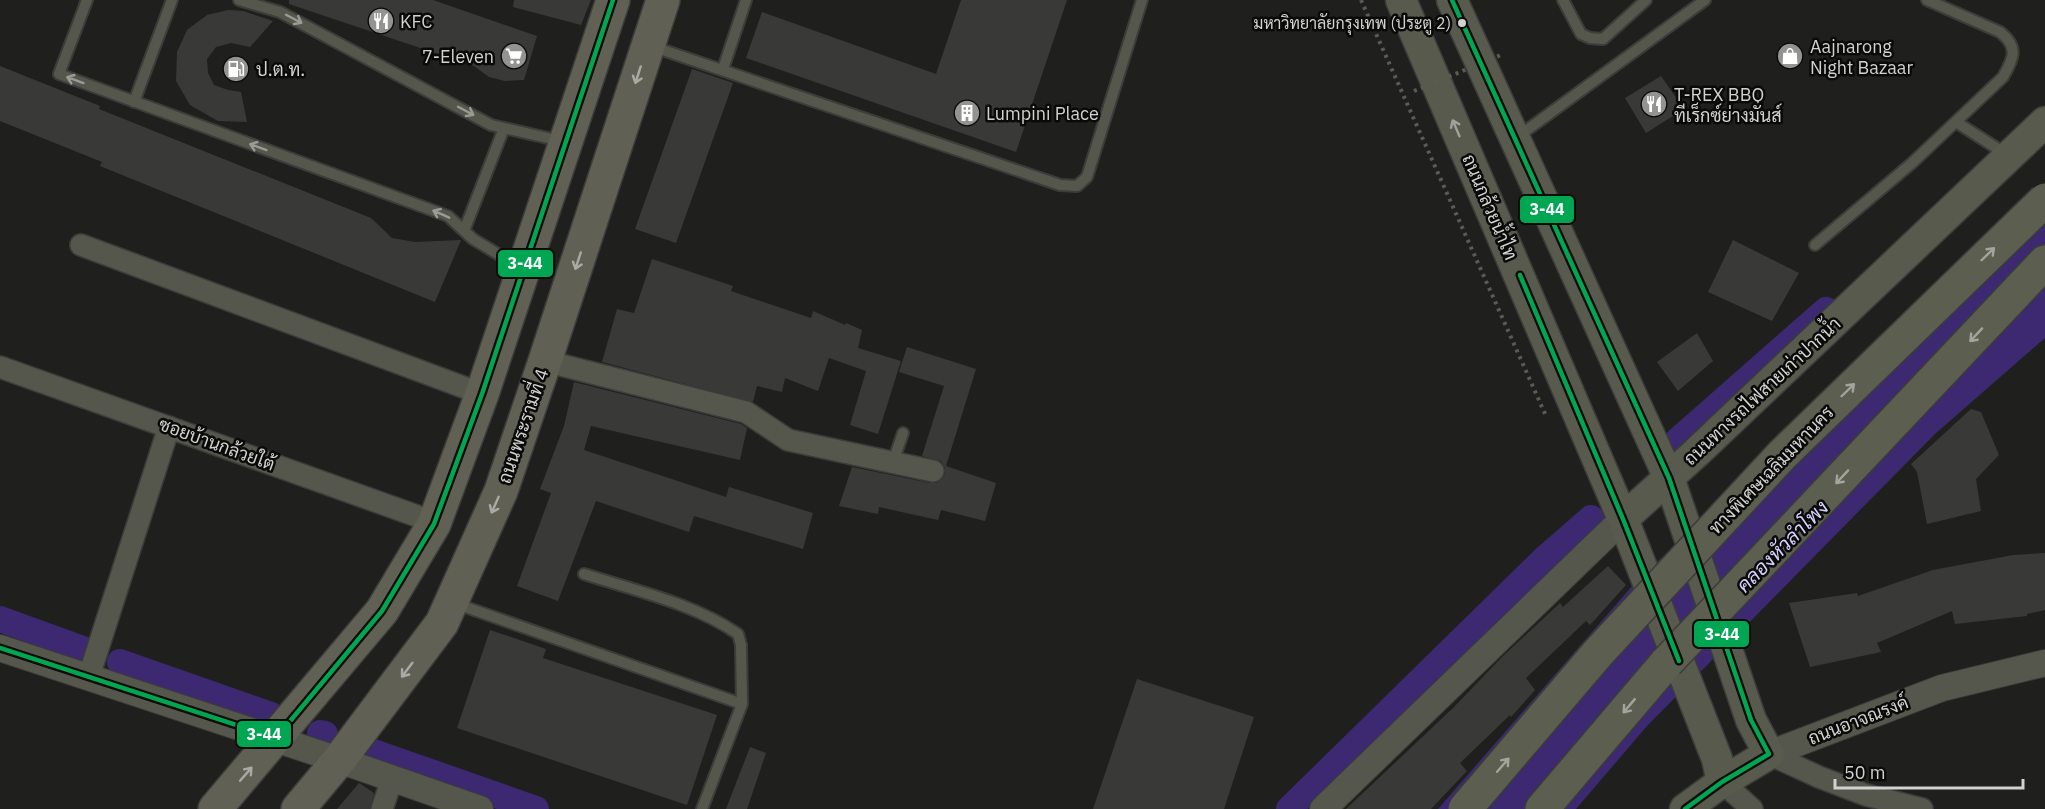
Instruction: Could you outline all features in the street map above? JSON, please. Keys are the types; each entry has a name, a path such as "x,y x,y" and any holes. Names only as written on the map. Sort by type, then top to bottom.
{"highway":[{"name":"ทางพิเศษเฉลิมมหานคร","path":"1465,809 1598,653 1782,455 2045,200"},
{"path":"1542,809 1667,662 2045,262"}],"main road":[{"path":"215,809 382,611 434,524 482,394 613,0"},
{"name":"ถนนพระรามที่ 4","path":"298,809 339,759 442,623 501,492 663,0"},
{"name":"ถนนกล้วยน้ำไท","path":"1401,0 1623,519 1720,771"},
{"path":"1452,0 1669,478 1751,720 1769,754"},
{"name":"ถนนทางรถไฟสายเก่าปากน้ำ","path":"1623,519 2045,123"},
{"name":"ถนนอาจณรงค์","path":"1685,809 1720,771 1769,754"}],"street":[{"path":"81,245 482,394"},
{"path":"545,361 746,412 788,440 933,471"},
{"name":"ซอยบ้านกล้วยใต้","path":"0,367 434,524"},
{"path":"89,676 169,427"},
{"name":"ถนนทางรถไฟสายเก่าปากน้ำ","path":"1323,809 1623,519"},
{"path":"0,648 339,759 480,809"},
{"name":"ถนนอาจณรงค์","path":"1769,754 1942,688 2045,663"},
{"path":"1769,754 1866,795 1922,809"},
{"path":"1720,771 1752,809"},
{"path":"382,809 392,779"}],"lane":[{"path":"87,0 59,74 448,216 473,240 524,269"},
{"path":"134,102 172,0"},
{"path":"239,0 280,12 491,125 566,142"},
{"path":"723,69 746,0"},
{"path":"648,45 1060,185 1077,186 1087,177 1142,0"},
{"path":"1563,0 1581,34 1595,39 1603,39 1646,0"},
{"path":"1515,139 1705,0"},
{"path":"1815,245 1912,163 2003,77 2011,63 2013,49 2008,39 2000,32 1927,0"},
{"path":"1956,122 2009,156"},
{"path":"464,231 504,128"},
{"path":"894,462 903,433"},
{"path":"584,574 688,608 727,626 738,634 741,645 742,704 702,809"},
{"path":"451,602 742,704"}],"path":[{"path":"1361,0 1549,421"},
{"path":"1414,91 1501,55"}],"water":[{"name":"คลองหัวลำโพง","path":"2045,190 2045,338 1935,434 1647,726 1576,809 1438,809 1633,585"}],"building":[{"path":"289,0 433,0 537,36 524,80 505,81 489,77 474,66 289,4"},
{"path":"514,0 591,0 581,25 513,7"},
{"name":"Lumpini Place","path":"961,0 1067,0 1016,152 746,58 762,12 936,74"},
{"path":"228,10 243,11 273,21 250,47 231,43 216,47 207,59 208,73 214,85 241,92 247,122 218,121 190,105 176,81 177,52 187,30 207,15"},
{"path":"0,66 100,106 99,109 371,218 392,238 415,242 461,240 435,302 100,166 102,162 0,121"},
{"path":"692,69 733,83 676,243 635,229"},
{"name":"T-REX BBQ ทีเร็กซ์ย่างมันส์","path":"1661,76 1684,109 1646,133 1625,98"},
{"path":"1733,240 1799,273 1772,321 1708,292"},
{"path":"652,259 733,286 731,291 811,318 813,311 862,330 858,348 901,361 878,434 850,425 866,371 829,358 818,391 785,378 782,392 757,386 753,402 602,362 617,309 634,313"},
{"path":"1697,333 1713,361 1678,391 1657,362"},
{"path":"907,347 976,369 946,466 996,483 985,521 941,510 938,520 879,507 878,514 839,506 852,467 930,483 937,483 945,474 941,461 922,456 944,386 899,372"},
{"path":"574,382 741,424 747,428 740,460 591,426 584,450 726,497 729,487 813,513 803,549 694,516 689,532 596,501 558,601 517,586 551,493 540,489 564,426"},
{"path":"1971,409 1981,412 1999,455 1976,479 1981,511 1927,524 1917,472 1911,464"},
{"path":"2045,553 2045,610 2027,614 2027,616 1955,624 1952,611 1877,643 1881,652 1810,667 1789,603 1857,593 1858,596 1933,570 2013,555"},
{"path":"1608,566 1626,585 1590,625 1586,621 1526,678 1535,690 1511,717 1510,715 1460,763 1467,771 1431,809 1346,809 1560,603 1563,607"},
{"path":"490,630 546,649 543,658 717,715 687,805 457,728"},
{"path":"1137,679 1254,717 1224,809 1093,809"},
{"path":"750,747 766,753 747,809 726,809"},
{"path":"359,783 374,793 370,809 337,809"}],"waterway":[{"path":"1678,440 1826,310 1835,314"},
{"path":"1289,809 1544,559 1591,518"},
{"path":"0,619 91,652"},
{"path":"120,662 271,715"},
{"path":"320,733 325,734"},
{"path":"365,749 536,809"}],"transit line":[{"name":"3-44","path":"0,648 276,738 382,611 434,524 482,394 613,0"},
{"name":"3-44","path":"1452,0 1669,478 1751,720 1769,754 1722,782 1685,809"},
{"name":"3-44","path":"1520,275 1623,519 1679,661"}],"place":[{"name":"KFC","path":"381,21"},
{"name":"มหาวิทยาลัยกรุงเทพ (ประตู 2)","path":"1462,23"},
{"name":"7-Eleven","path":"514,56"},
{"name":"Aajnarong Night Bazaar","path":"1790,56"},
{"name":"ป.ต.ท.","path":"236,69"},
{"name":"T-REX BBQ ทีเร็กซ์ย่างมันส์","path":"1654,104"},
{"name":"Lumpini Place","path":"967,113"}]}
